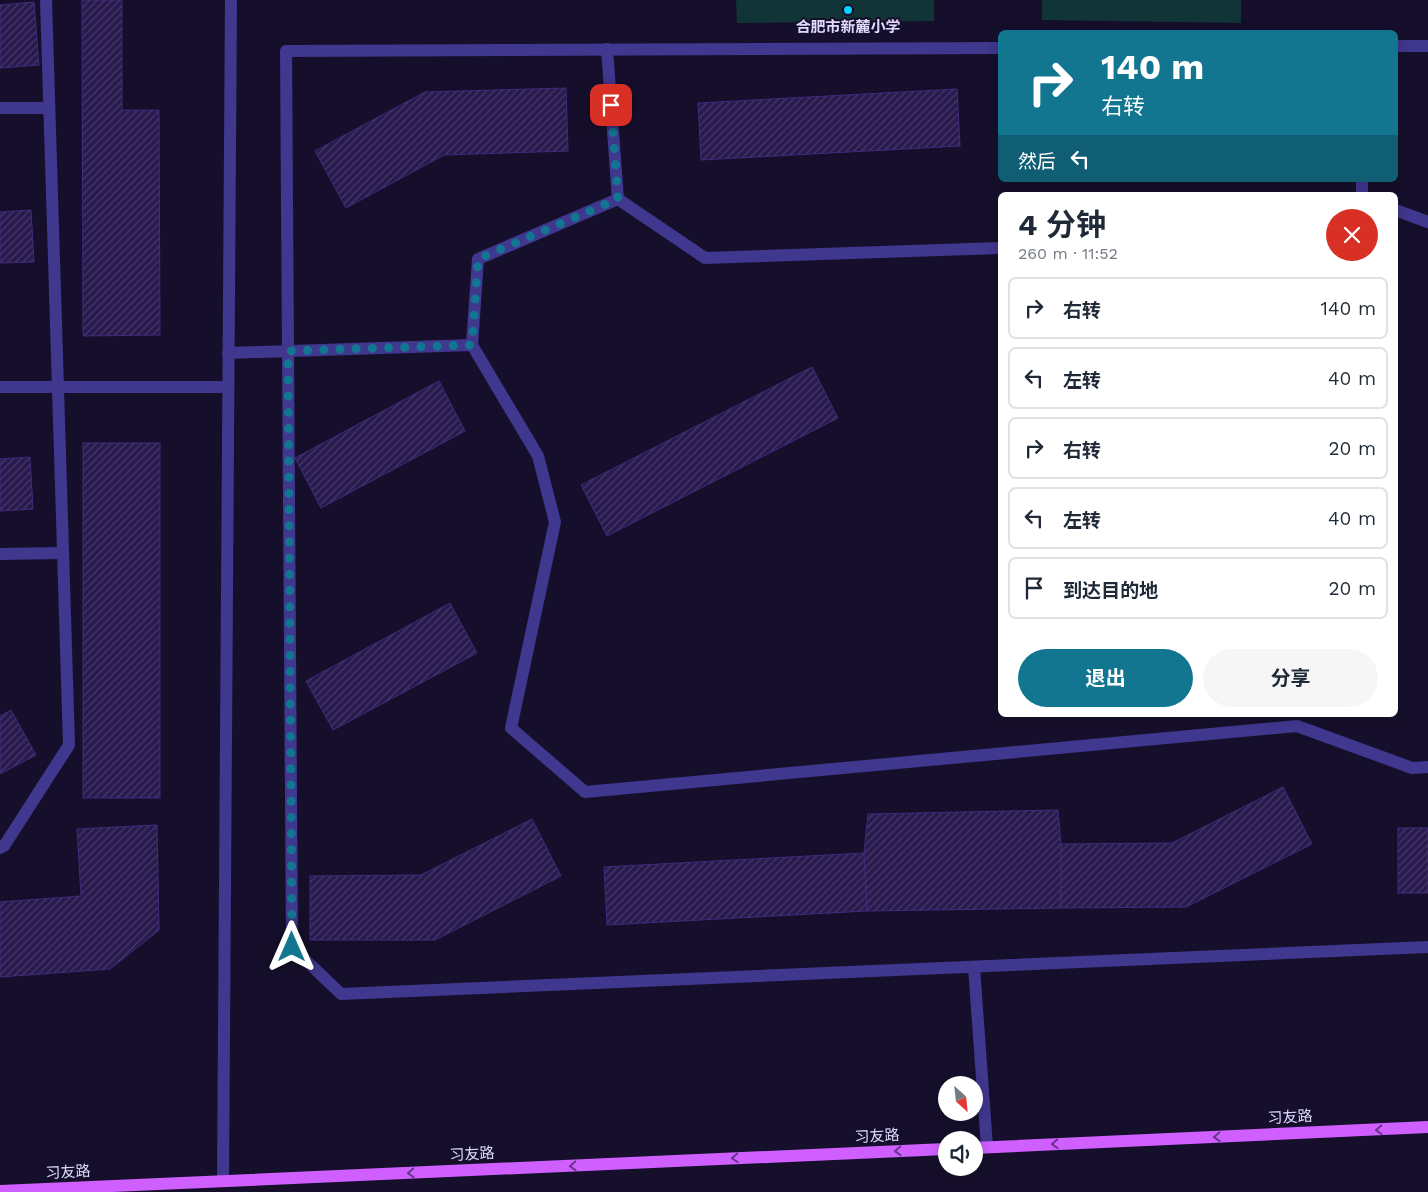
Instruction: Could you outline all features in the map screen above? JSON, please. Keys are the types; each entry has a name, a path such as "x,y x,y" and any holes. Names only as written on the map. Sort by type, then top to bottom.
{"main road":[{"name":"习友路","path":"983,1147 1428,1128"},
{"name":"习友路","path":"0,1192 938,1149"}],"street":[{"path":"0,848 4,846 69,745 46,0"},
{"path":"223,1181 231,0"},
{"path":"1398,46 1428,46"},
{"path":"998,48 286,51 292,947 341,994 1428,947"},
{"path":"607,49 618,199"},
{"path":"0,108 49,108"},
{"path":"618,199 705,258 998,248"},
{"path":"618,199 478,259 472,345 538,456 555,522 511,728 586,792 1296,726 1412,768 1428,767"},
{"path":"1398,211 1428,222"},
{"path":"228,353 472,345"},
{"path":"0,387 58,385 228,387"},
{"path":"0,554 63,553"},
{"path":"974,967 987,1147"}],"green space":[{"path":"736,0 934,0 934,21 737,23"},
{"path":"1042,0 1241,0 1241,23 1042,20"}],"building":[{"path":"82,0 122,0 122,110 159,110 160,335 83,336"},
{"path":"34,2 39,65 0,68 0,5"},
{"path":"566,88 568,151 444,155 346,208 315,151 425,92"},
{"path":"957,89 960,146 701,160 698,103"},
{"path":"31,210 34,262 0,263 0,212"},
{"path":"812,367 838,418 607,536 581,485"},
{"path":"439,381 465,431 321,508 295,458"},
{"path":"83,443 160,443 160,798 83,798"},
{"path":"30,457 33,509 0,511 0,459"},
{"path":"450,603 477,653 333,730 306,681"},
{"path":"11,710 36,755 0,774 0,716"},
{"path":"1283,787 1312,844 1186,907 1061,908 1061,844 1172,843"},
{"path":"1058,810 1061,844 1061,908 867,911 864,853 868,814"},
{"path":"532,819 561,876 435,940 310,940 310,876 421,875"},
{"path":"157,825 159,930 110,969 0,977 0,902 81,896 77,829"},
{"path":"1398,828 1428,828 1428,893 1398,893"},
{"path":"864,853 867,911 607,925 604,867"}],"place":[{"name":"合肥市新麓小学","path":"848,10"}],"route":[{"path":"292,947 288,351 472,345 478,259 618,199 611,105"}]}
